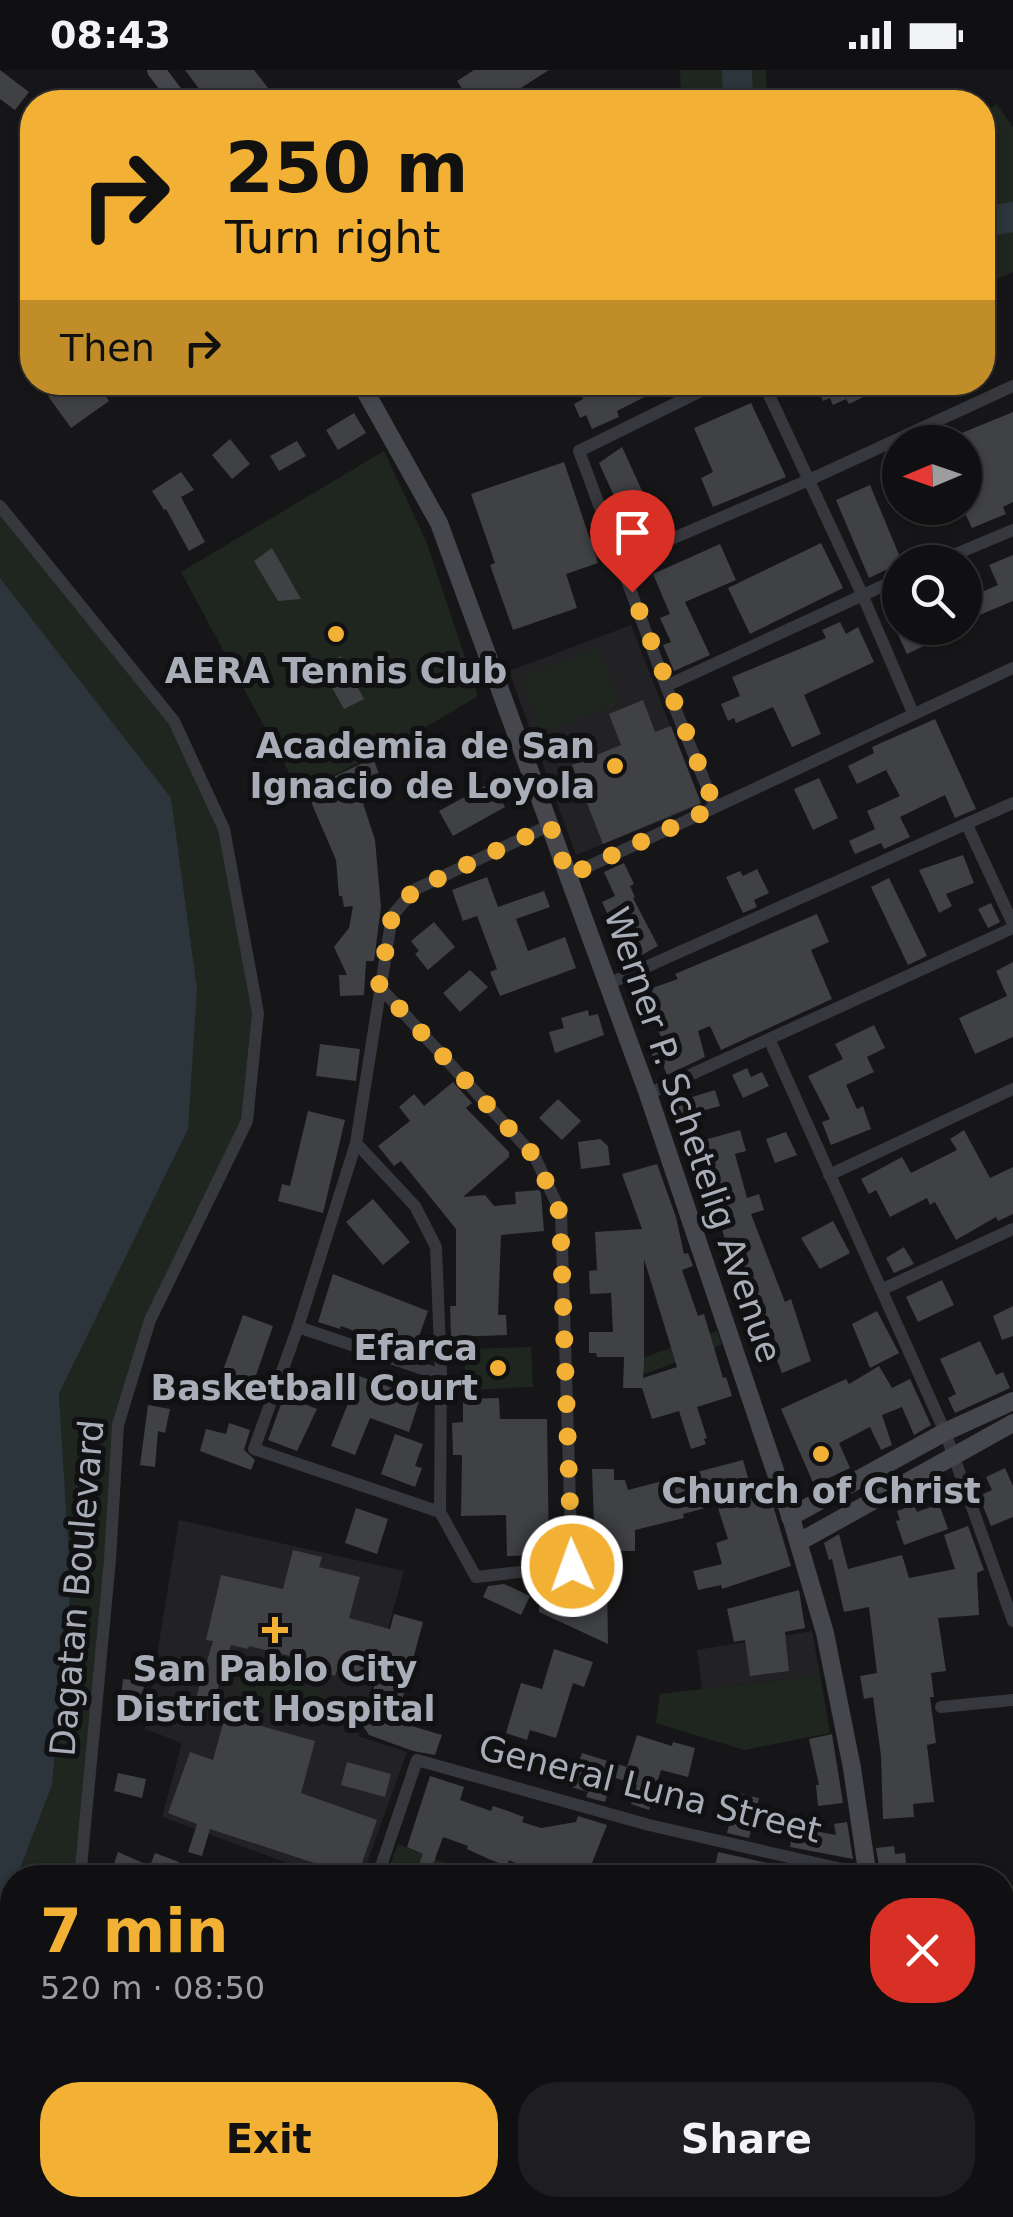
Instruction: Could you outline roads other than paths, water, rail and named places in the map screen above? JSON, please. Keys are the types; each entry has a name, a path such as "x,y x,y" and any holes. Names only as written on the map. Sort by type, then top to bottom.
{"main road":[{"name":"Werner P. Schetelig Avenue","path":"367,395 439,523 648,1094 799,1542 825,1633 866,1865"},
{"path":"790,1517 945,1432 1013,1400"},
{"path":"799,1542 1013,1423"}],"street":[{"path":"693,395 579,451 715,807"},
{"path":"769,395 913,713"},
{"path":"620,561 993,395"},
{"name":"Dagatan Boulevard","path":"0,506 174,721 224,829 258,1013 247,1121 150,1320 118,1425 110,1560 81,1865"},
{"path":"977,545 1013,530"},
{"path":"666,686 882,586"},
{"path":"568,876 1013,668"},
{"path":"608,984 1013,803"},
{"path":"648,1094 1013,926 966,824"},
{"path":"440,1512 254,1449 298,1327 356,1143 392,916 414,890 550,825"},
{"path":"356,1143 415,1206 436,1247 441,1376 440,1512 476,1577 572,1566 560,1213 535,1157 379,986"},
{"path":"770,1041 945,1432 1013,1621"},
{"path":"829,1175 1013,1088"},
{"path":"884,1289 1013,1229"},
{"path":"298,1327 441,1376"},
{"path":"941,1707 1013,1700"},
{"name":"General Luna Street","path":"381,1865 417,1760 649,1824 822,1865"}],"waterway":[{"path":"737,70 738,90"},
{"path":"995,220 1013,217"}],"place":[{"name":"AERA Tennis Club","path":"336,634"},
{"name":"Academia de San Ignacio de Loyola","path":"615,766"},
{"name":"Efarca Basketball Court","path":"498,1368"},
{"name":"Church of Christ","path":"821,1454"},
{"name":"San Pablo City District Hospital","path":"275,1630"}]}
